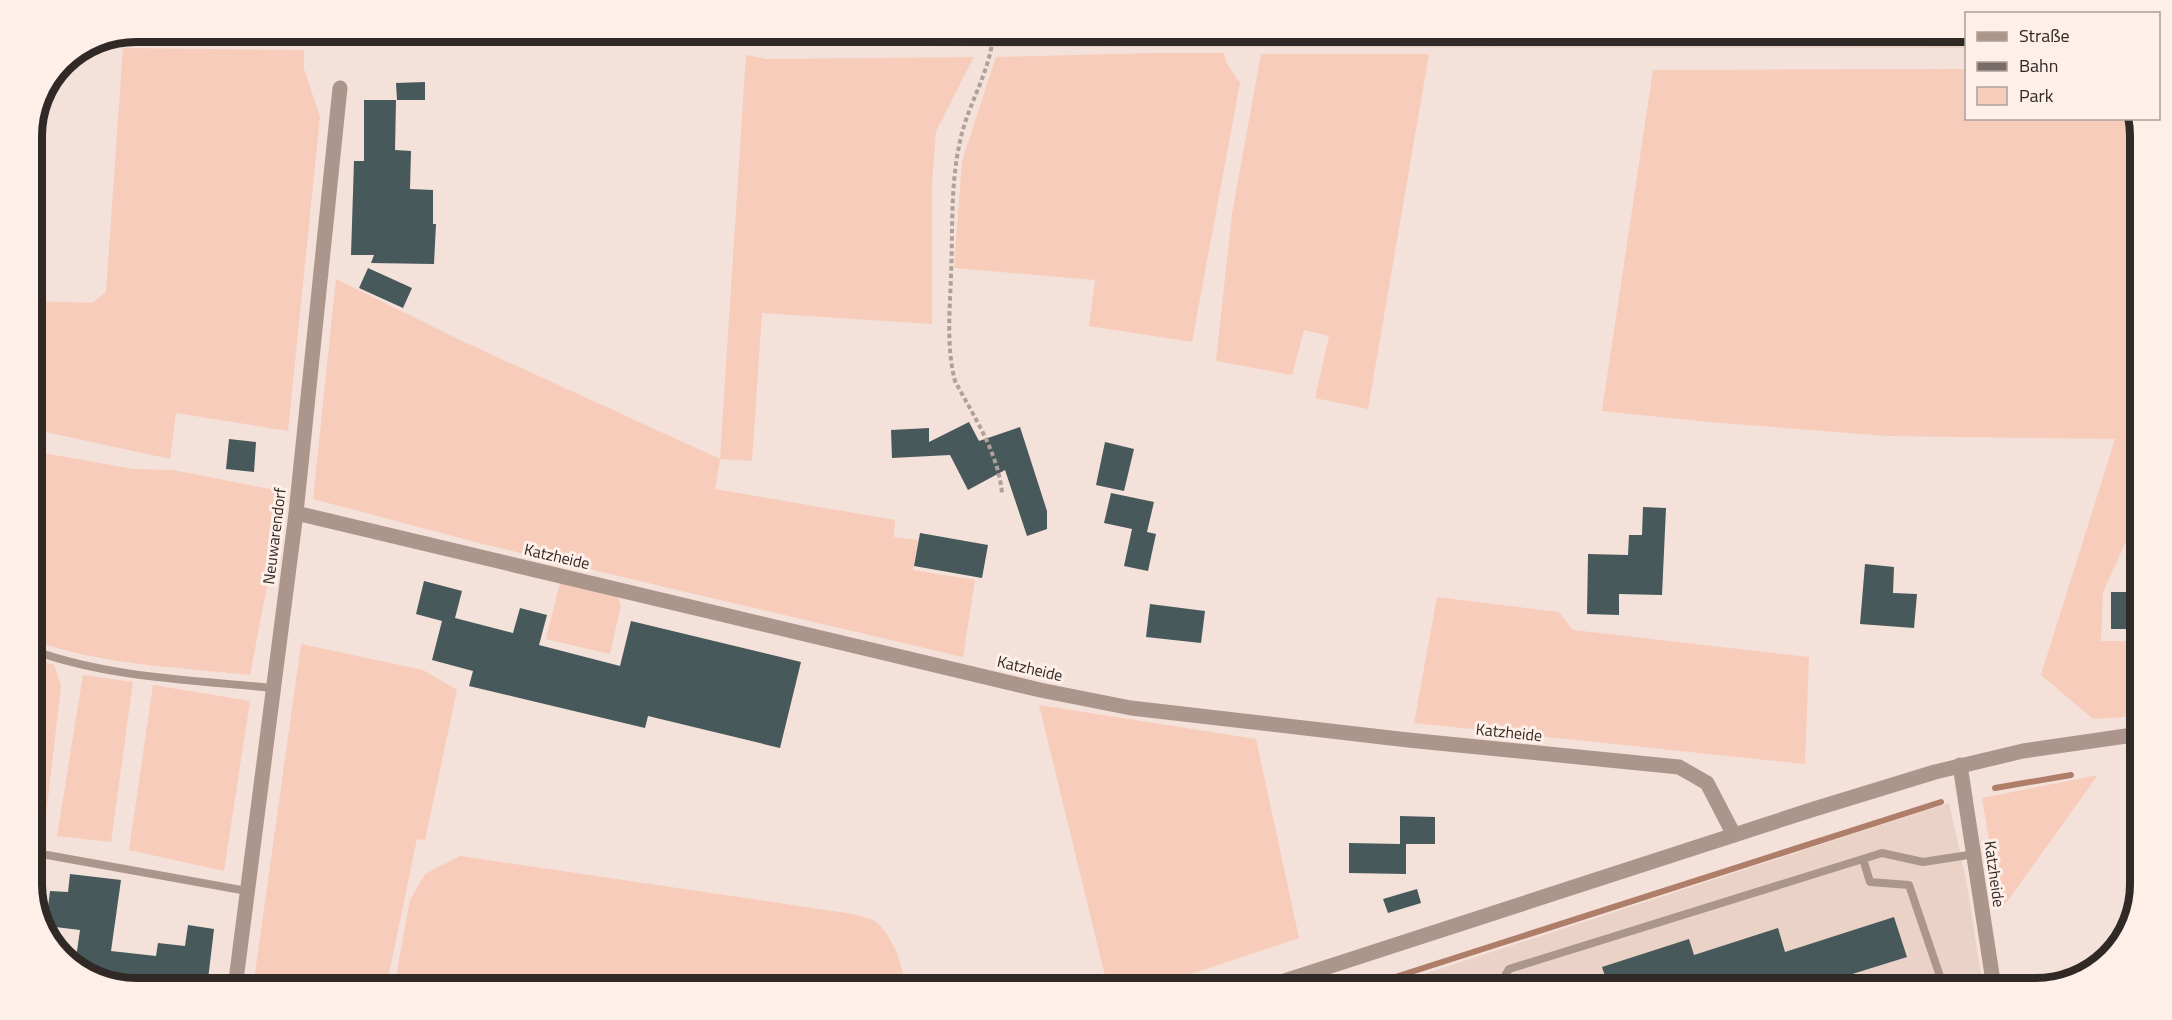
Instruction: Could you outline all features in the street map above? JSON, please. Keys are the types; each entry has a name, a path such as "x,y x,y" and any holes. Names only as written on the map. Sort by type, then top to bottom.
{"street":[{"name":"Neuwarendorf","path":"236,978 296,513 340,88"},
{"name":"Katzheide","path":"296,513 1040,690 1131,708 1396,739 1679,767 1707,783 1734,835"},
{"path":"1294,978 1892,784 1960,765 2053,746 2130,735"},
{"name":"Katzheide","path":"1960,765 1993,978"}],"lane":[{"path":"42,654 65,662 151,676 274,688"},
{"path":"1504,978 1509,969 1863,859 1882,854 1923,862 1974,854"},
{"path":"47,855 247,891"},
{"path":"1863,859 1870,882 1909,885 1941,978"}],"path":[{"path":"991,42 989,56 968,112 957,156 953,190 949,323 951,367 955,381 994,455 1000,474 1002,494"}],"shaded area":[{"path":"136,42 1965,42 1965,48 1000,47 749,44 111,46"},
{"path":"1949,803 1966,879 1981,978 1429,978 1427,973"}],"green space":[{"path":"123,48 304,50 304,69 320,117 288,431 176,413 170,459 42,431 42,301 92,303 106,292"},
{"path":"1224,53 1226,62 1240,83 1192,342 1089,326 1095,280 954,268 962,161 996,57"},
{"path":"1261,54 1429,54 1368,409 1315,398 1329,336 1304,330 1292,375 1216,361 1232,214"},
{"path":"746,55 766,59 974,57 936,131 932,184 932,324 762,313 752,461 720,459"},
{"path":"1965,69 1965,120 2128,120 2130,533 2103,592 2101,641 2130,641 2130,717 2093,719 2041,675 2115,439 1888,436 1602,411 1653,70"},
{"path":"336,279 460,340 720,459 715,489 895,520 894,537 918,540 913,570 975,580 963,657 483,544 313,499"},
{"path":"42,453 133,469 173,470 285,492 250,675 112,660 42,643"},
{"path":"560,583 617,596 621,605 610,654 546,639"},
{"path":"1437,597 1559,612 1573,630 1809,657 1805,764 1414,723"},
{"path":"301,644 423,670 457,690 425,840 417,839 388,978 254,978"},
{"path":"42,661 54,665 61,686 44,833 42,833"},
{"path":"83,675 133,682 111,842 57,836"},
{"path":"153,685 250,701 224,871 129,850"},
{"path":"1039,705 1256,739 1299,938 1179,978 1106,978"},
{"path":"2098,775 2001,910 1982,798"},
{"path":"460,856 853,914 876,922 882,928 897,953 903,978 396,978 410,900 425,874"},
{"path":"1427,973 1429,978 1411,978"}],"building":[{"path":"425,82 425,100 397,100 396,83"},
{"path":"364,100 396,100 395,150 411,151 410,189 433,190 433,224 436,224 434,264 371,263 374,255 351,255 354,161 364,161"},
{"path":"368,268 412,288 403,308 359,288"},
{"path":"969,422 979,441 1020,427 1047,511 1047,529 1027,536 1005,470 968,490 950,455 892,458 891,430 929,428 929,442"},
{"path":"229,439 256,442 254,472 226,469"},
{"path":"1105,442 1134,449 1124,491 1096,485"},
{"path":"1111,493 1154,502 1147,532 1156,534 1148,571 1124,566 1132,529 1104,523"},
{"path":"1643,507 1666,508 1662,595 1619,594 1619,615 1587,614 1588,554 1628,555 1629,535 1642,535"},
{"path":"920,533 988,545 982,578 914,566"},
{"path":"1865,564 1894,567 1893,593 1917,594 1914,628 1860,624"},
{"path":"424,581 462,591 455,618 513,633 520,608 547,615 539,645 620,666 631,621 801,662 780,748 648,716 645,728 469,686 473,671 432,660 442,621 416,614"},
{"path":"2111,592 2130,592 2130,629 2111,629"},
{"path":"1150,604 1205,611 1201,643 1146,637"},
{"path":"1400,816 1435,817 1435,844 1406,844 1406,874 1349,873 1349,843 1400,844"},
{"path":"70,874 121,880 111,951 156,956 158,943 185,946 188,925 214,929 208,978 117,976 100,971 79,959 76,957 80,930 55,927 47,914 50,891 68,892"},
{"path":"1417,889 1421,903 1388,913 1383,899"},
{"path":"1894,917 1907,957 1846,976 1847,978 1606,978 1602,967 1689,939 1694,955 1778,928 1785,952"}],"waterway":[{"path":"1995,788 2071,775"},
{"path":"1392,978 1941,802"}]}
